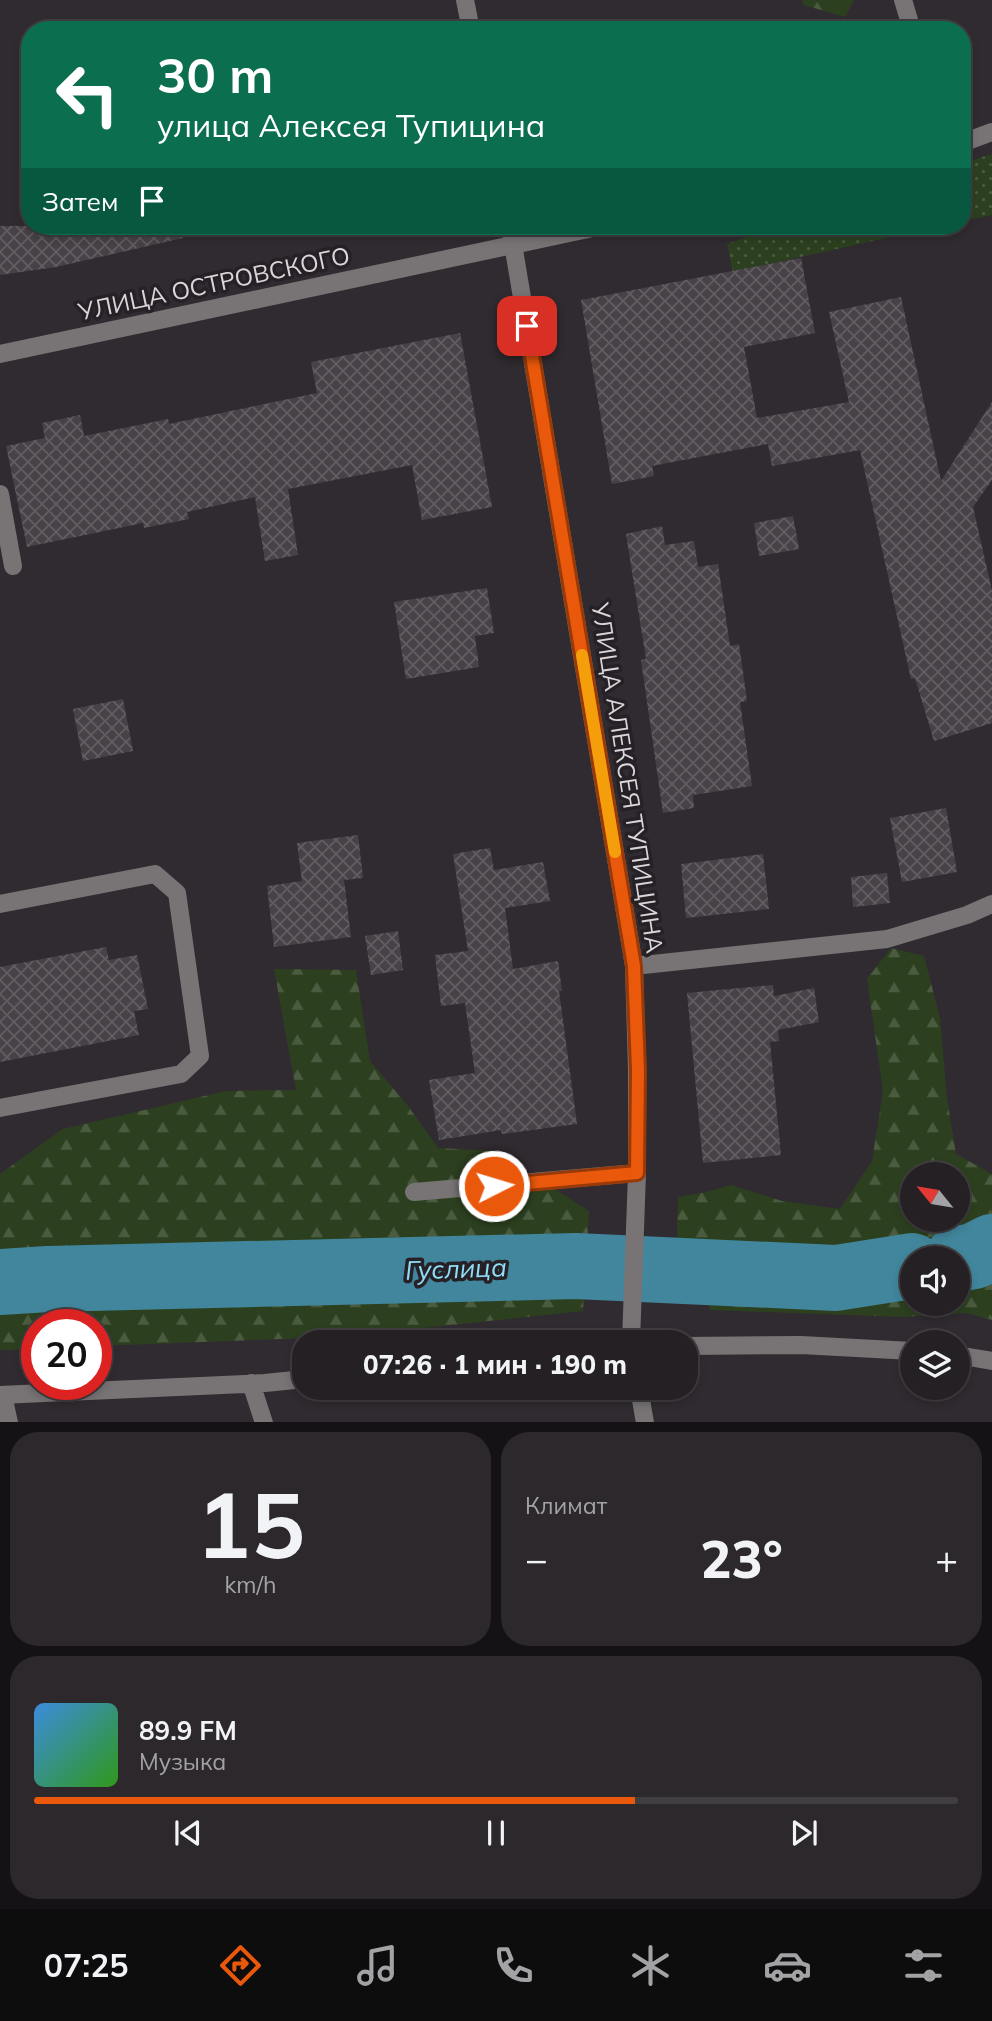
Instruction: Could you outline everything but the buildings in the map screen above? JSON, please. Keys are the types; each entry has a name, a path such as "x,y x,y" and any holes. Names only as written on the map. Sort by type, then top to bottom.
{"street":[{"path":"465,0 469,21"},
{"path":"903,0 909,21"},
{"path":"971,140 992,132"},
{"name":"УЛИЦА АЛЕКСЕЯ ТУПИЦИНА","path":"512,235 634,966 638,1070 631,1330"},
{"name":"УЛИЦА ОСТРОВСКОГО","path":"0,354 562,235"},
{"path":"0,494 13,566"},
{"path":"0,904 155,874 177,893 200,1056 181,1074 0,1108"},
{"path":"634,966 887,939 967,915 992,904"},
{"path":"414,1192 637,1173"},
{"path":"698,1346 801,1345 900,1350"},
{"path":"970,1357 992,1361"},
{"path":"9,1422 1,1395 292,1379"},
{"path":"251,1383 264,1422"},
{"path":"641,1400 645,1422"}],"green space":[{"path":"802,0 854,0 845,17 804,5"},
{"path":"992,154 992,215 971,219 971,161"},
{"path":"752,235 900,235 733,272 727,244"},
{"path":"891,948 924,956 940,1018 947,1098 956,1154 992,1174 992,1320 970,1314 970,1246 900,1246 900,1316 918,1316 902,1317 711,1310 677,1239 678,1197 731,1185 782,1201 840,1209 872,1161 883,1091 867,979"},
{"path":"274,969 356,970 370,1061 408,1106 438,1148 494,1151 589,1211 583,1311 404,1330 292,1330 292,1339 112,1345 112,1309 21,1309 21,1349 0,1350 0,1174 63,1129 226,1091 296,1090"}],"waterway":[{"name":"Гуслица","path":"970,1257 992,1247"},
{"name":"Гуслица","path":"0,1282 576,1266 836,1278 900,1268"}],"slow traffic":[{"path":"582,655 615,852"}],"route":[{"path":"494,1186 637,1173 638,1070 634,966 527,326"}]}
